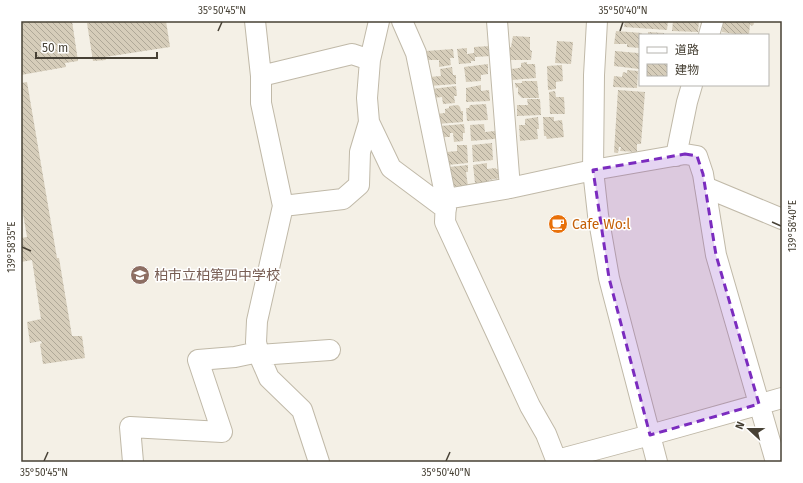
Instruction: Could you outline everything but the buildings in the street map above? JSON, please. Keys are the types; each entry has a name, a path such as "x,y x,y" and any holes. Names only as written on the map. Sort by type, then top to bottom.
{"street":[{"path":"255,21 261,76 261,103 283,206 257,320 256,336 259,353 269,378 302,410 319,462"},
{"path":"283,206 343,199 359,185 360,152 369,122 368,98 370,60 379,21"},
{"path":"402,21 416,53 446,204 445,222 530,406 546,434 557,461 782,398"},
{"path":"497,21 510,188"},
{"path":"597,21 594,75 594,170 598,215 609,278 657,462"},
{"path":"709,34 713,21"},
{"path":"261,76 352,54 370,60"},
{"path":"676,156 692,86"},
{"path":"369,122 392,168 446,204 510,188 594,170 685,154 697,156 703,174 716,255 776,462"},
{"path":"705,187 782,219"},
{"path":"133,462 130,427 222,432 198,360 235,357 259,353 330,350"}],"highlighted area":[{"path":"685,154 697,156 703,174 716,255 759,404 650,435 609,278 593,170"}],"place":[{"name":"Cafe Wo:l","path":"558,224"},
{"name":"柏市立柏第四中学校","path":"140,275"}]}
